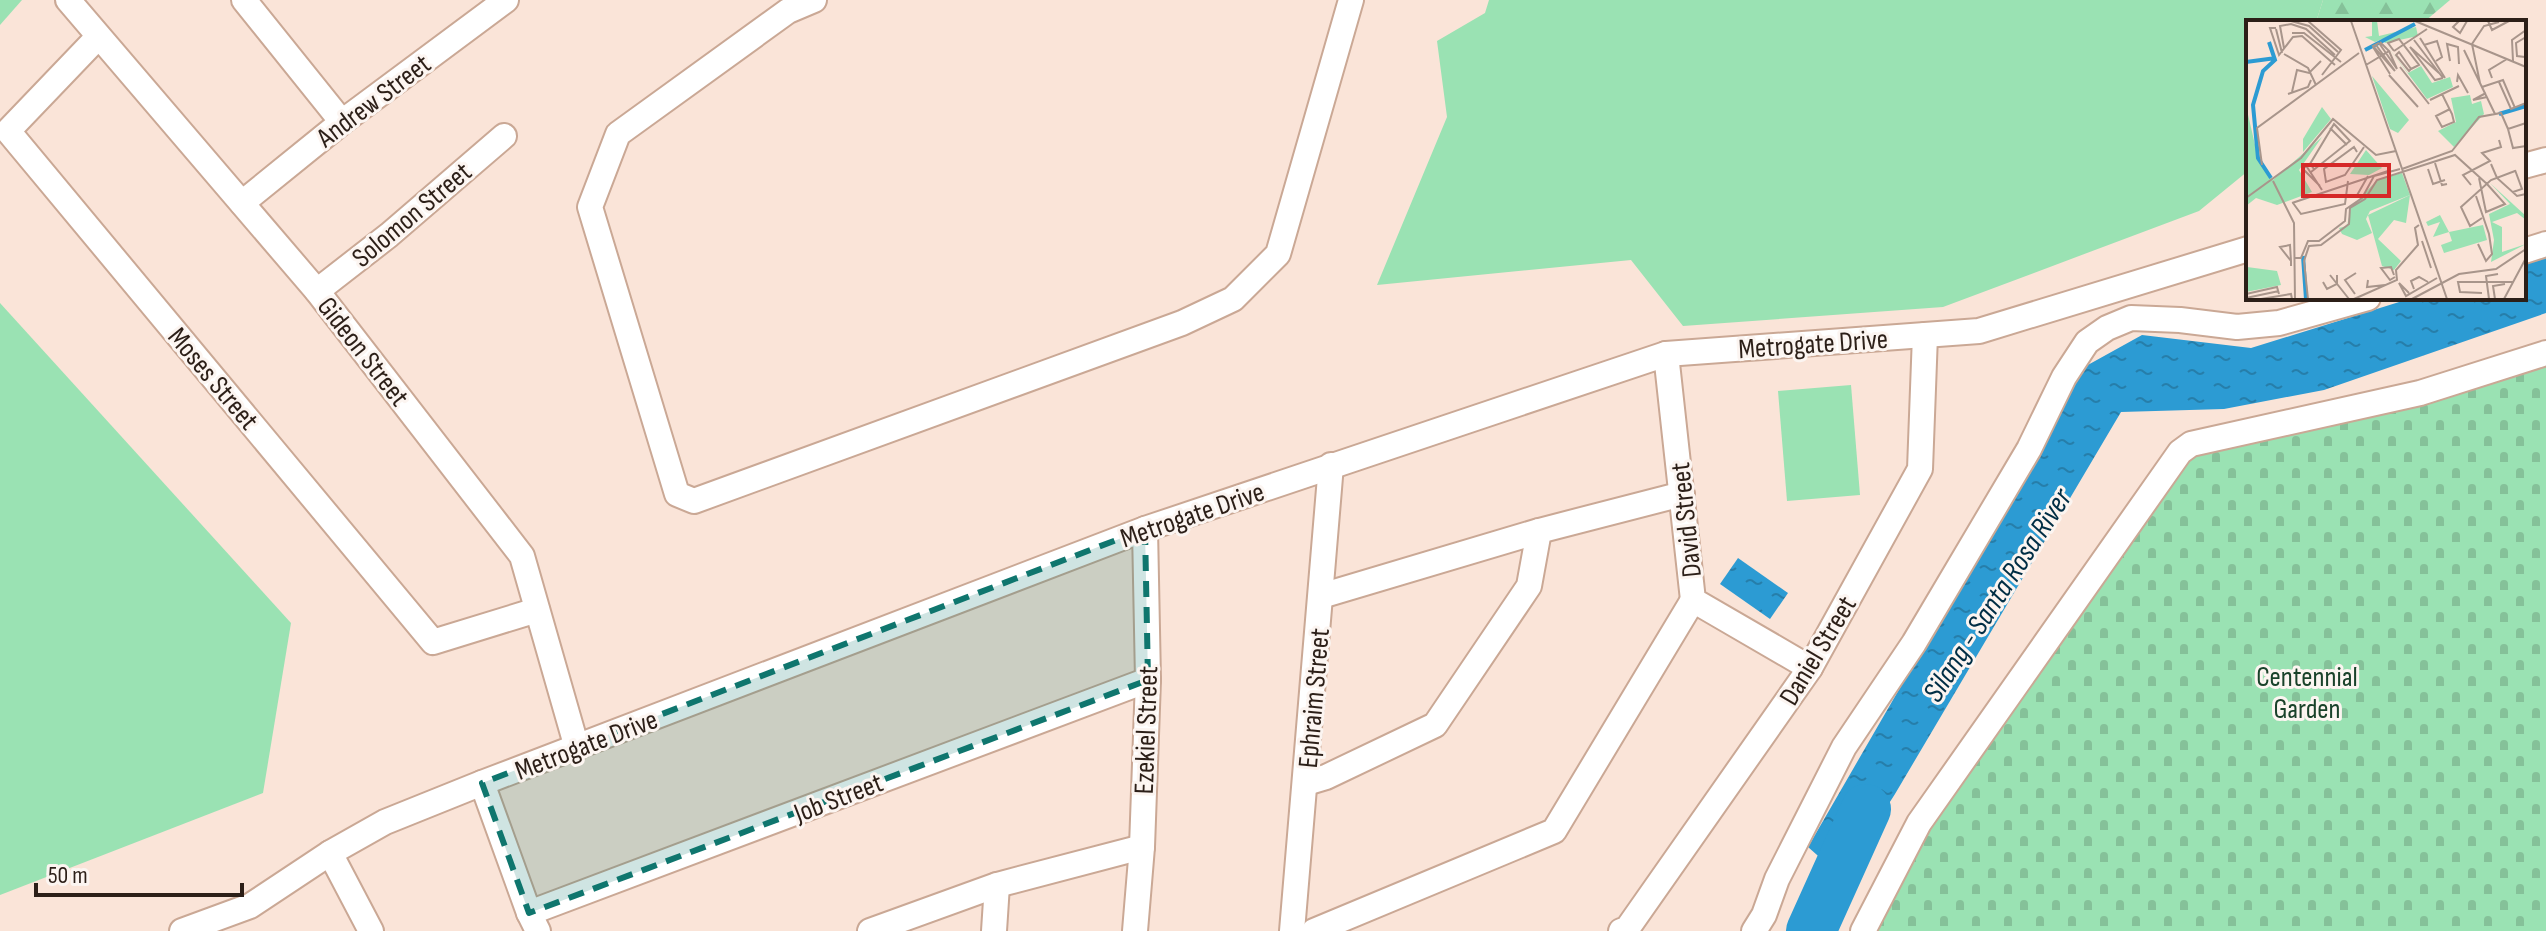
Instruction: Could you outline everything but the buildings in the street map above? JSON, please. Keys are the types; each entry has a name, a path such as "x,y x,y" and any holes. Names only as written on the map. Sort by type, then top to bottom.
{"street":[{"name":"Gideon Street","path":"68,0 317,291 522,556 577,748"},
{"name":"Andrew Street","path":"242,203 342,122 506,0"},
{"path":"814,0 788,11 618,134 590,207 677,494 694,501 1182,323 1233,299 1278,254 1351,0"},
{"path":"258,5 342,122"},
{"name":"Moses Street","path":"98,37 8,131 433,642 537,610"},
{"name":"Solomon Street","path":"317,291 389,235 504,136"},
{"path":"2526,165 2546,160"},
{"path":"2526,250 2546,244"},
{"name":"Metrogate Drive","path":"182,931 250,906 330,853 385,822 482,783 1145,529 1666,354 1979,331 2246,250"},
{"path":"1754,931 1844,747 1922,631 2029,449 2064,377 2087,342 2107,328 2131,318 2237,327 2279,323 2361,300"},
{"name":"Daniel Street","path":"1621,931 1627,929 1810,668 1920,469 1925,335"},
{"path":"1863,931 1919,823 2180,452 2191,444 2420,393 2546,353"},
{"name":"David Street","path":"1666,354 1693,600 1810,668"},
{"name":"Ephraim Street","path":"1292,931 1331,465"},
{"path":"1321,596 1539,531 1682,494"},
{"name":"Ezekiel Street","path":"1135,931 1142,847 1148,680 1145,529"},
{"path":"1306,783 1326,777 1435,725 1529,586 1539,531"},
{"path":"1314,931 1554,831 1693,600"},
{"name":"Job Street","path":"534,922 1148,680"},
{"path":"482,783 534,922"},
{"path":"870,931 997,885 1142,847"},
{"path":"330,853 371,931"},
{"path":"994,931 997,885"}],"highlighted area":[{"path":"1145,529 1148,680 529,913 482,783"}],"green space":[{"path":"0,0 22,0 0,25"},
{"path":"1489,0 2323,0 2317,20 2246,20 2246,173 2199,211 1943,307 1683,326 1631,260 1377,285 1447,117 1437,41 1485,13"},
{"path":"2323,0 2450,0 2426,20 2317,20"},
{"path":"0,303 291,623 263,793 0,895"},
{"name":"Centennial Garden","path":"2546,359 2546,931 1863,931 1913,817 2186,459"},
{"path":"1851,385 1860,495 1787,501 1778,391"}],"water":[{"path":"2546,256 2546,313 2324,390 2224,409 2121,412 1895,794 1842,877 1808,847 2086,366 2142,335 2251,348 2406,300 2526,300 2526,262"},
{"path":"1738,558 1788,593 1770,619 1720,584"}],"waterway":[{"name":"Silang - Santa Rosa River","path":"1811,931 1866,809"}]}
